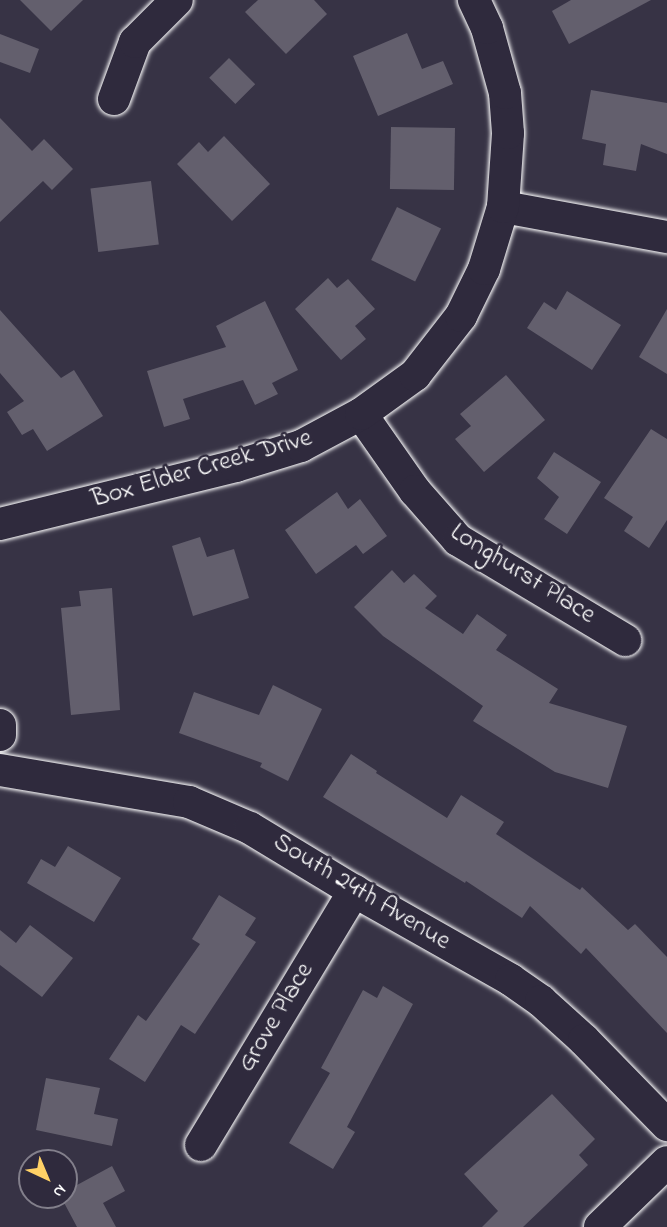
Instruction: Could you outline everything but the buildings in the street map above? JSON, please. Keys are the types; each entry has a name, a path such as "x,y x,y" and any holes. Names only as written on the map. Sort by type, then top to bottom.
{"street":[{"path":"114,99 135,42 177,0"},
{"name":"Box Elder Creek Drive","path":"0,524 236,466 301,446 361,414 415,375 448,334 484,269 503,207 508,133 506,93 487,28 474,0"},
{"path":"503,207 667,237"},
{"name":"Longhurst Place","path":"361,414 415,491 458,540 625,640"},
{"path":"0,726 0,735"},
{"name":"South 24th Avenue","path":"0,770 189,802 250,828 354,891 511,980 541,1001 584,1040 667,1125"},
{"name":"Grove Place","path":"201,1146 354,891"},
{"path":"600,1227 667,1162"}]}
